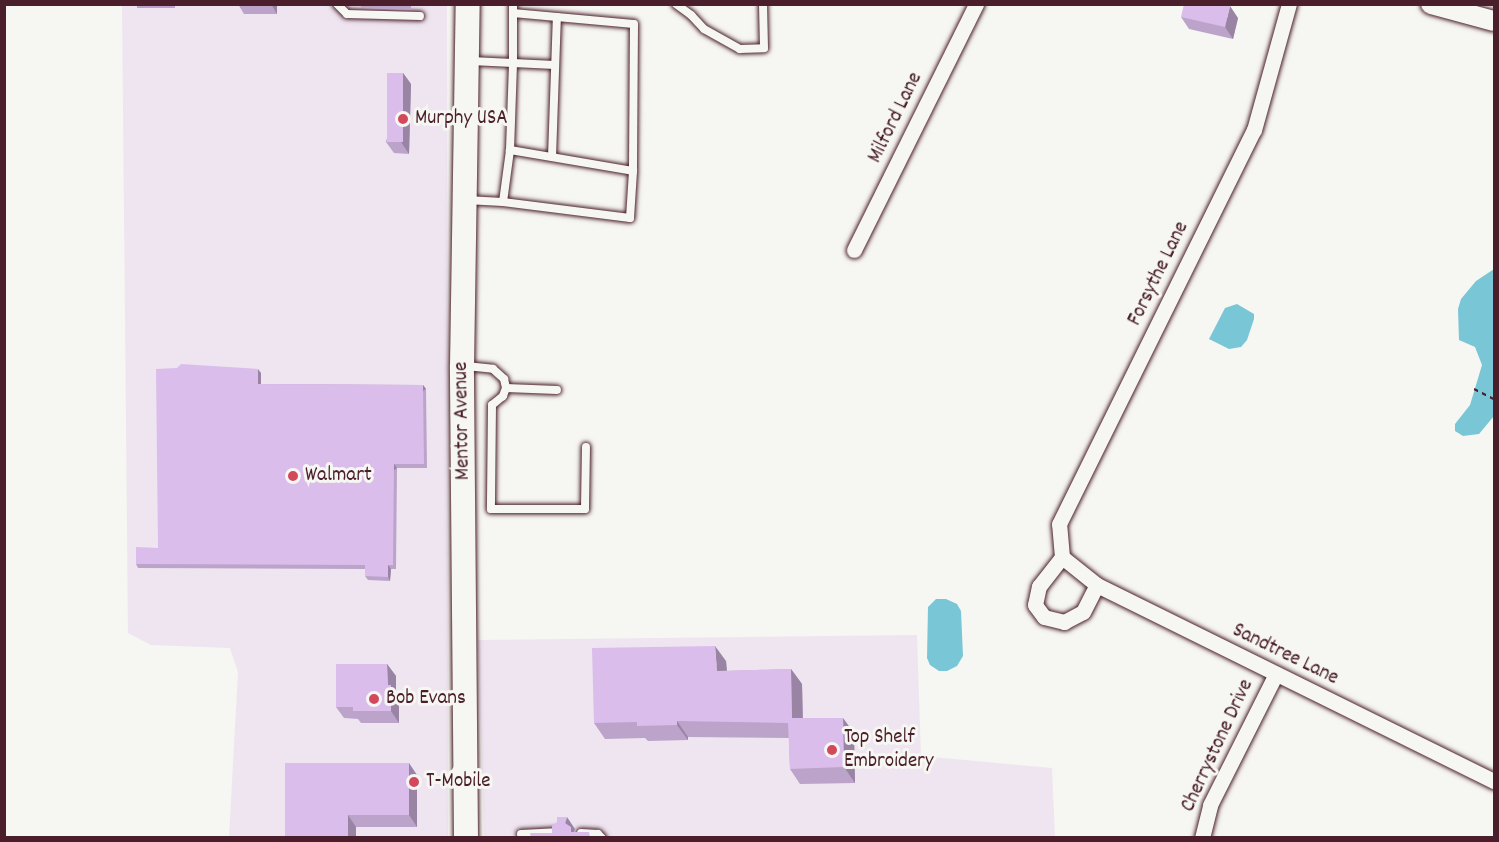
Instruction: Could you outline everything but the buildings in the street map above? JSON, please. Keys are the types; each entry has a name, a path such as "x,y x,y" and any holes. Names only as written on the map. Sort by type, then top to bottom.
{"main road":[{"name":"Mentor Avenue","path":"466,837 462,366 468,4"}],"street":[{"name":"Milford Lane","path":"854,250 975,4"},
{"name":"Forsythe Lane","path":"1062,557 1059,524 1254,130 1289,4"},
{"path":"1431,4 1494,21"},
{"name":"Sandtree Lane","path":"1062,557 1097,585 1494,781"},
{"path":"1062,557 1039,586 1035,605 1044,617 1064,622 1083,612 1097,585"},
{"name":"Cherrystone Drive","path":"1202,837 1210,805 1276,674"}],"lane":[{"path":"337,4 347,14 420,16"},
{"path":"676,4 704,28 740,49 764,48 763,4"},
{"path":"465,200 503,202 630,218 633,171 634,24 557,17 513,9 510,150 503,202"},
{"path":"552,157 557,17"},
{"path":"466,61 555,65"},
{"path":"510,150 633,171"},
{"path":"462,366 482,366 493,369 504,379 506,388 503,396 492,405 491,509 585,509 586,447"},
{"path":"506,388 557,390"},
{"path":"520,834 560,832"},
{"path":"579,832 598,834 602,837"}],"path":[{"path":"1474,389 1494,399"}],"shaded area":[{"path":"122,5 447,5 448,837 229,837 238,672 230,648 151,645 128,633"},
{"path":"917,635 921,756 1052,768 1055,837 484,837 478,640"}],"water":[{"path":"1494,269 1494,416 1479,434 1463,436 1455,431 1455,424 1470,405 1482,365 1475,347 1459,340 1458,309 1461,299 1476,281"},
{"path":"1237,304 1254,314 1254,319 1247,340 1241,347 1229,349 1209,339 1225,308"},
{"path":"936,599 946,599 957,604 961,611 963,656 957,666 947,671 939,671 930,665 927,658 928,607"}],"place":[{"name":"Murphy USA","path":"403,119"},
{"name":"Walmart","path":"293,476"},
{"name":"Bob Evans","path":"374,699"},
{"name":"Top Shelf Embroidery","path":"832,750"},
{"name":"T-Mobile","path":"414,782"}]}
